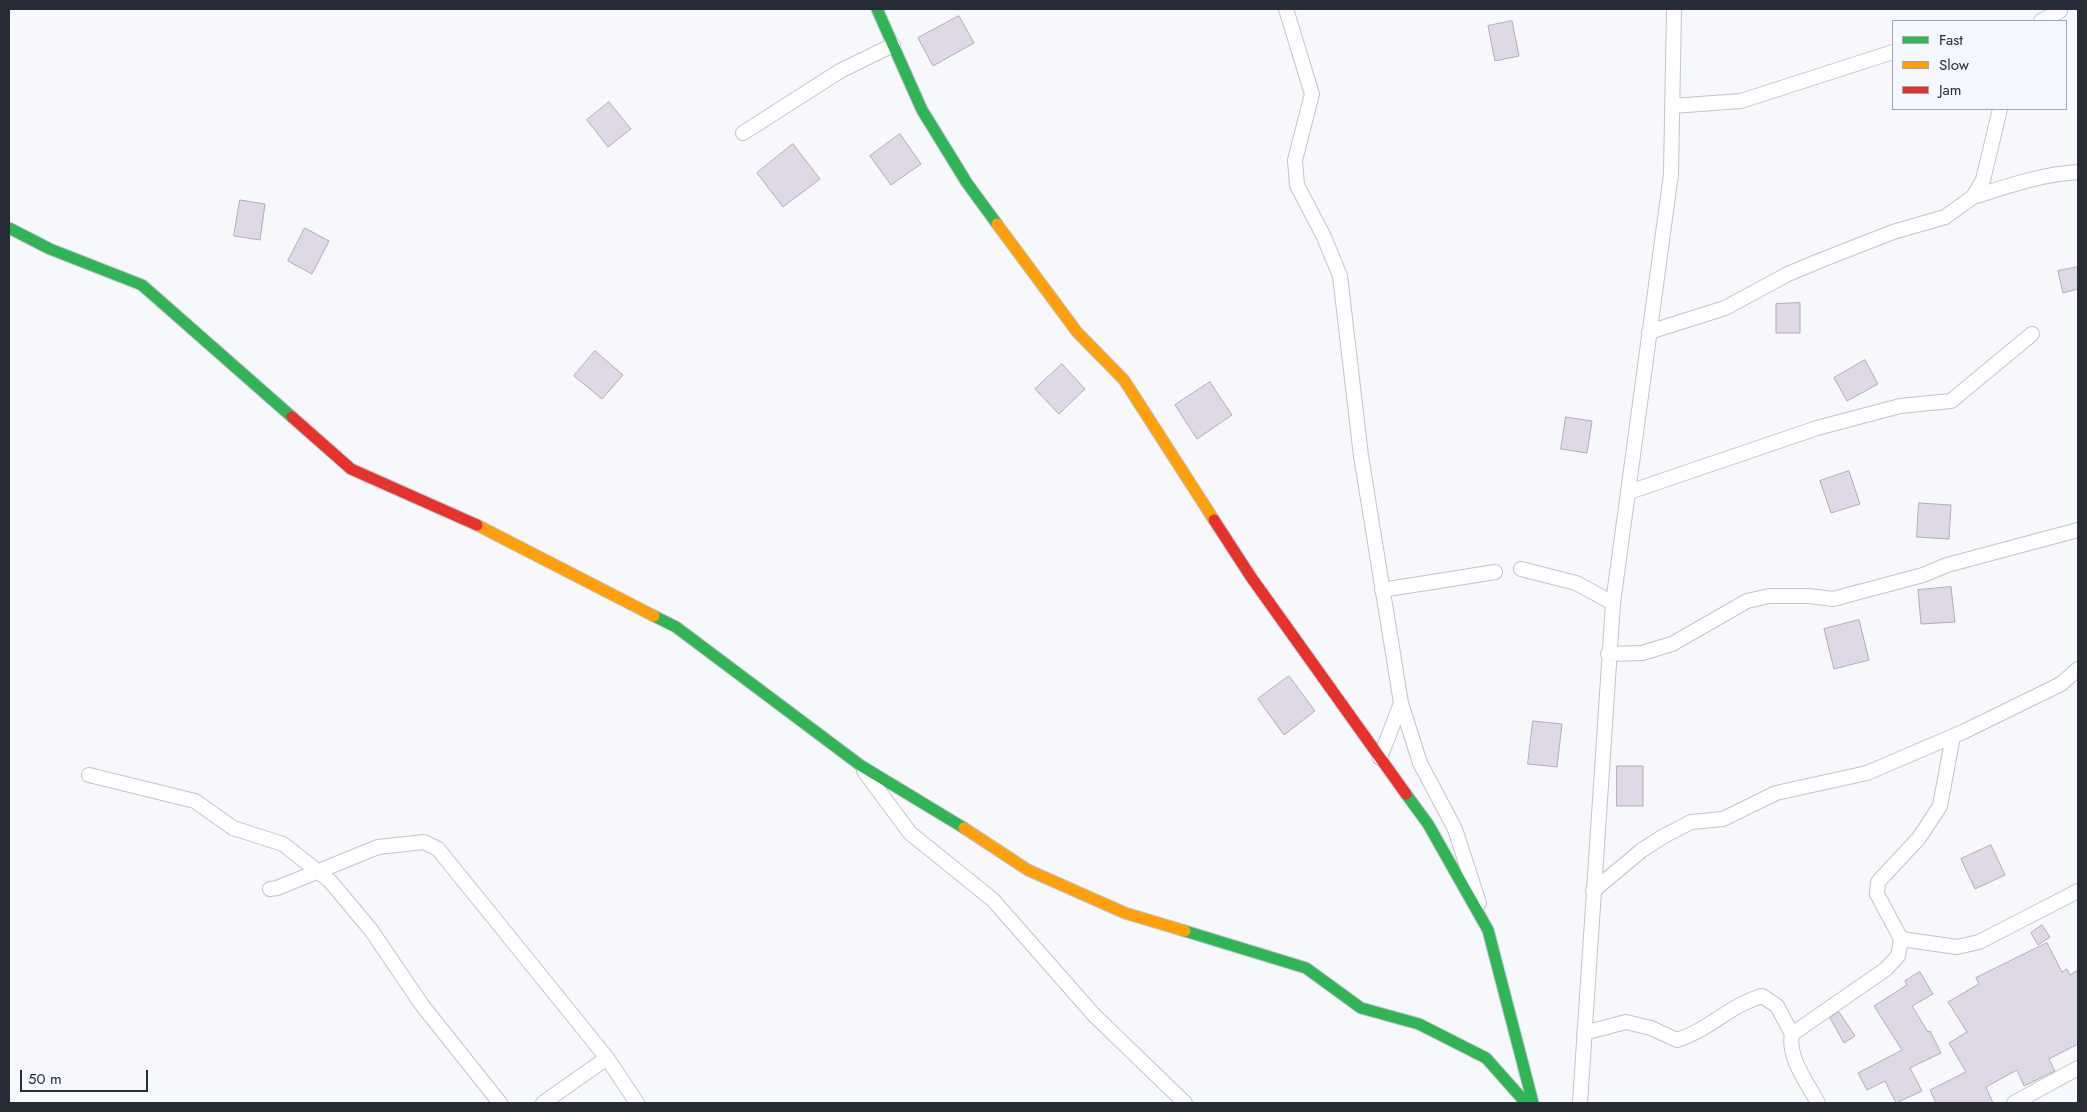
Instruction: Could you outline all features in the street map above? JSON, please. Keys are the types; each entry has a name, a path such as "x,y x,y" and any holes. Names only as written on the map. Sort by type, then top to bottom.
{"street":[{"path":"876,9 922,110 967,183 1077,332 1124,380 1251,578 1428,824 1488,930"},
{"path":"1286,9 1312,94 1295,160 1297,185 1324,237 1340,276 1361,456 1401,703 1420,764 1455,829 1488,930 1533,1103"},
{"path":"1580,1103 1612,603 1629,492 1671,174 1674,9"},
{"path":"2043,20 2060,11"},
{"path":"743,133 840,71 893,45"},
{"path":"1672,106 1741,101 1892,52"},
{"path":"1973,197 1983,180 2000,110"},
{"path":"1649,332 1725,308 1788,274 1819,261 1894,232 1945,217 1973,197 2016,183 2054,174 2078,172"},
{"path":"9,228 50,249 142,285 351,469 468,520 676,627 860,765 988,843 1028,870 1125,913 1306,968 1362,1008 1419,1024 1486,1058 1526,1103"},
{"path":"1629,492 1817,428 1900,406 1951,401 2032,334"},
{"path":"1608,654 1642,653 1672,644 1746,601 1770,596 1809,596 1833,599 1923,575 1947,565 2078,530"},
{"path":"1521,569 1576,583 1612,603"},
{"path":"1382,590 1494,572"},
{"path":"1593,891 1642,850 1691,822 1723,819 1776,793 1867,773 1953,736 2061,684 2078,670"},
{"path":"1380,758 1401,703"},
{"path":"1792,1034 1886,969 1898,956 1902,939 1877,894 1878,882 1919,838 1940,806 1953,736"},
{"path":"860,765 910,833 992,900 1094,1015 1185,1103"},
{"path":"88,775 195,801 233,828 283,844 330,881 371,930 422,1005 500,1103"},
{"path":"270,889 278,888 378,847 424,842 438,849 607,1058 637,1103"},
{"path":"1902,939 1957,947 1979,942 2078,890"},
{"path":"1584,1033 1626,1022 1652,1028 1677,1040 1694,1035 1744,1001 1762,996 1777,1006 1792,1034 1790,1044 1794,1057 1818,1103"},
{"path":"543,1103 607,1058"},
{"path":"2014,1103 2078,1068"}],"building":[{"path":"959,16 974,43 933,66 918,38"},
{"path":"1512,21 1519,56 1495,61 1488,26"},
{"path":"609,102 631,129 608,147 587,120"},
{"path":"900,134 921,164 891,185 870,156"},
{"path":"793,144 820,179 783,207 757,173"},
{"path":"240,200 265,204 260,240 234,236"},
{"path":"305,228 329,241 312,274 288,261"},
{"path":"2078,267 2078,289 2063,293 2058,271"},
{"path":"1800,303 1800,333 1776,333 1776,304"},
{"path":"595,351 623,375 602,399 574,376"},
{"path":"1865,360 1878,384 1847,401 1834,378"},
{"path":"1062,364 1085,389 1059,414 1035,389"},
{"path":"1210,382 1232,415 1197,439 1175,405"},
{"path":"1566,417 1592,421 1587,453 1561,449"},
{"path":"1849,471 1860,504 1831,513 1820,481"},
{"path":"1919,503 1951,505 1949,539 1917,537"},
{"path":"1951,587 1955,622 1921,624 1918,590"},
{"path":"1859,620 1869,660 1834,669 1824,629"},
{"path":"1289,676 1315,711 1284,735 1258,699"},
{"path":"1533,721 1562,724 1557,767 1528,764"},
{"path":"1617,766 1643,766 1643,806 1617,806"},
{"path":"1991,845 2005,875 1975,889 1961,859"},
{"path":"2042,925 2050,937 2038,945 2031,933"},
{"path":"2047,943 2062,972 2067,969 2070,975 2078,970 2078,1044 2049,1059 2055,1071 2024,1086 2017,1070 1986,1087 1993,1103 1936,1103 1930,1090 1966,1072 1949,1043 1967,1032 1948,1002 1979,984 1976,978"},
{"path":"1920,972 1933,994 1912,1006 1928,1032 1930,1031 1941,1053 1910,1068 1922,1091 1896,1103 1885,1081 1867,1090 1858,1073 1902,1050 1874,1006 1907,985 1905,981"},
{"path":"1839,1012 1855,1036 1844,1043 1830,1018"}],"traffic: fast":[{"path":"877,9 922,110 967,183 997,224"},
{"path":"9,228 50,249 142,285 292,417"},
{"path":"654,616 676,627 860,765 964,828"},
{"path":"1406,794 1428,824 1488,930 1533,1103"},
{"path":"1185,931 1306,968 1361,1008 1419,1024 1486,1058 1526,1103"}],"traffic: slow":[{"path":"997,224 1077,332 1124,380 1214,520"},
{"path":"477,525 654,616"},
{"path":"964,828 1028,870 1125,913 1185,931"}],"traffic: jam":[{"path":"292,417 351,469 477,525"},
{"path":"1214,520 1251,577 1406,794"}]}
